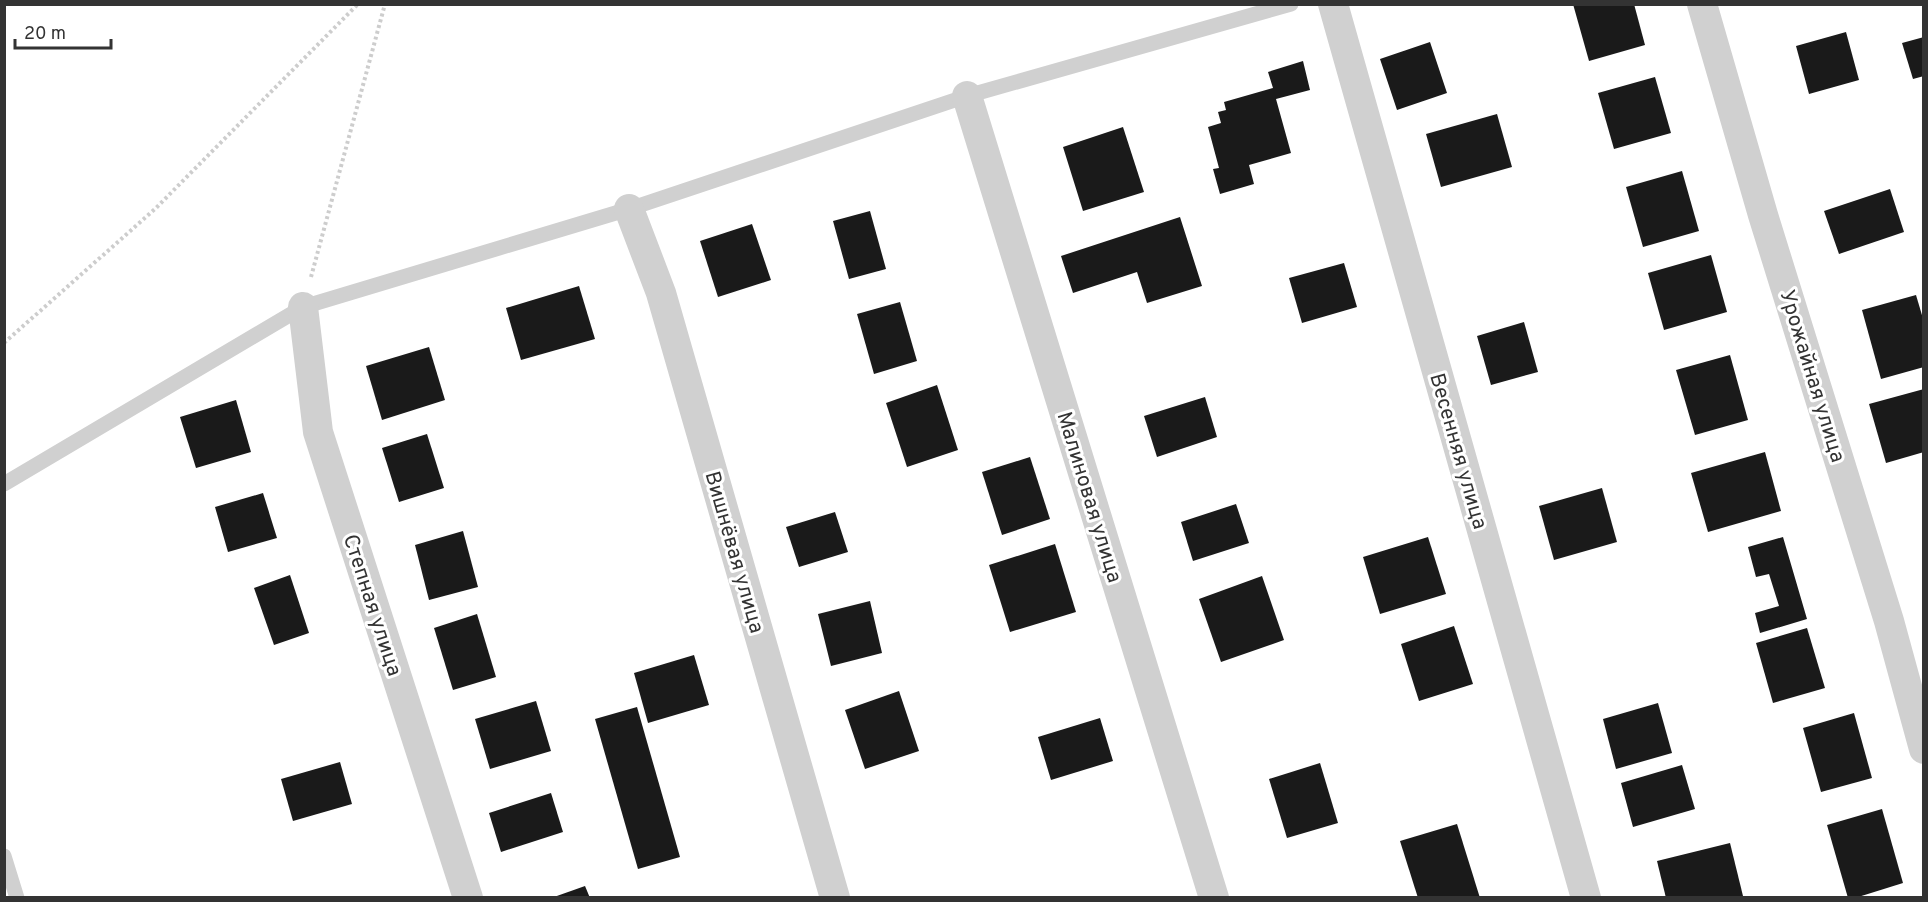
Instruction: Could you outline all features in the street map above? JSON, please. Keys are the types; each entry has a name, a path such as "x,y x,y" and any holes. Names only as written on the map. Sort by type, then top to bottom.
{"street":[{"name":"Весенняя улица","path":"1333,4 1586,897"},
{"name":"Урожайная улица","path":"1702,4 1763,215 1889,621 1923,748"},
{"name":"Малиновая улица","path":"967,96 1214,897"},
{"name":"Вишнёвая улица","path":"629,208 661,293 835,897"},
{"name":"Степная улица","path":"303,307 318,432 468,897"}],"lane":[{"path":"4,484 303,307 629,208 967,96 1291,4"},
{"path":"4,855 17,897"}],"path":[{"path":"4,343 155,209 358,4"},
{"path":"303,307 385,4"}],"building":[{"path":"1573,4 1634,4 1645,45 1589,61"},
{"path":"1846,32 1859,80 1809,94 1796,46"},
{"path":"1924,37 1924,76 1913,79 1902,43"},
{"path":"1430,42 1447,93 1397,110 1380,59"},
{"path":"1303,61 1310,90 1276,99 1291,153 1249,165 1254,184 1220,194 1213,169 1219,168 1208,127 1221,123 1218,112 1226,110 1224,102 1273,88 1268,72"},
{"path":"1655,77 1671,133 1614,149 1598,93"},
{"path":"1497,114 1512,167 1441,187 1426,134"},
{"path":"1123,127 1144,192 1083,211 1063,147"},
{"path":"1682,171 1699,231 1643,247 1626,187"},
{"path":"1890,189 1904,232 1839,254 1824,211"},
{"path":"870,211 886,269 849,279 833,221"},
{"path":"1180,217 1202,286 1147,303 1137,272 1073,293 1061,256"},
{"path":"752,224 771,280 718,297 700,241"},
{"path":"1711,255 1727,312 1664,330 1648,273"},
{"path":"1344,263 1357,307 1302,323 1289,278"},
{"path":"579,286 595,339 521,360 506,308"},
{"path":"1916,295 1924,322 1924,367 1881,379 1862,310"},
{"path":"900,302 917,361 874,374 857,314"},
{"path":"1524,322 1538,372 1491,385 1477,336"},
{"path":"429,347 445,400 382,420 366,366"},
{"path":"1730,355 1748,420 1695,435 1676,370"},
{"path":"937,385 958,450 907,467 886,403"},
{"path":"1924,389 1924,452 1886,463 1869,404"},
{"path":"1205,397 1217,437 1157,457 1144,416"},
{"path":"236,400 251,452 196,468 180,417"},
{"path":"427,434 444,488 399,502 382,448"},
{"path":"1765,452 1781,511 1708,532 1691,473"},
{"path":"1030,457 1050,519 1002,535 982,472"},
{"path":"1602,488 1617,542 1554,560 1539,506"},
{"path":"263,493 277,538 228,552 215,507"},
{"path":"1236,504 1249,543 1193,561 1181,522"},
{"path":"835,512 848,552 799,567 786,527"},
{"path":"463,531 478,587 429,600 415,545"},
{"path":"1428,537 1446,594 1380,614 1363,557"},
{"path":"1783,537 1807,619 1760,633 1755,613 1779,606 1769,574 1756,577 1748,547"},
{"path":"1055,544 1076,612 1010,632 989,565"},
{"path":"290,575 309,633 274,645 254,588"},
{"path":"1262,576 1284,640 1221,662 1199,599"},
{"path":"870,601 882,653 831,666 818,614"},
{"path":"477,614 496,677 453,690 434,628"},
{"path":"1454,626 1473,684 1419,701 1401,644"},
{"path":"1807,628 1825,688 1773,703 1756,643"},
{"path":"694,655 709,705 648,723 634,673"},
{"path":"899,691 919,751 865,769 845,710"},
{"path":"536,701 551,751 490,769 475,719"},
{"path":"1658,703 1672,753 1616,769 1603,719"},
{"path":"637,707 680,857 638,869 595,719"},
{"path":"1854,713 1872,778 1821,792 1803,728"},
{"path":"1100,718 1113,761 1051,780 1038,737"},
{"path":"340,762 352,804 293,821 281,779"},
{"path":"1320,763 1338,823 1287,838 1269,779"},
{"path":"1682,765 1695,809 1633,827 1621,783"},
{"path":"551,793 563,832 501,852 489,813"},
{"path":"1882,809 1903,883 1855,898 1848,898 1827,825"},
{"path":"1457,824 1480,898 1418,898 1400,841"},
{"path":"1730,843 1743,896 1666,898 1657,861"},
{"path":"585,886 590,898 554,898 554,897"}]}
